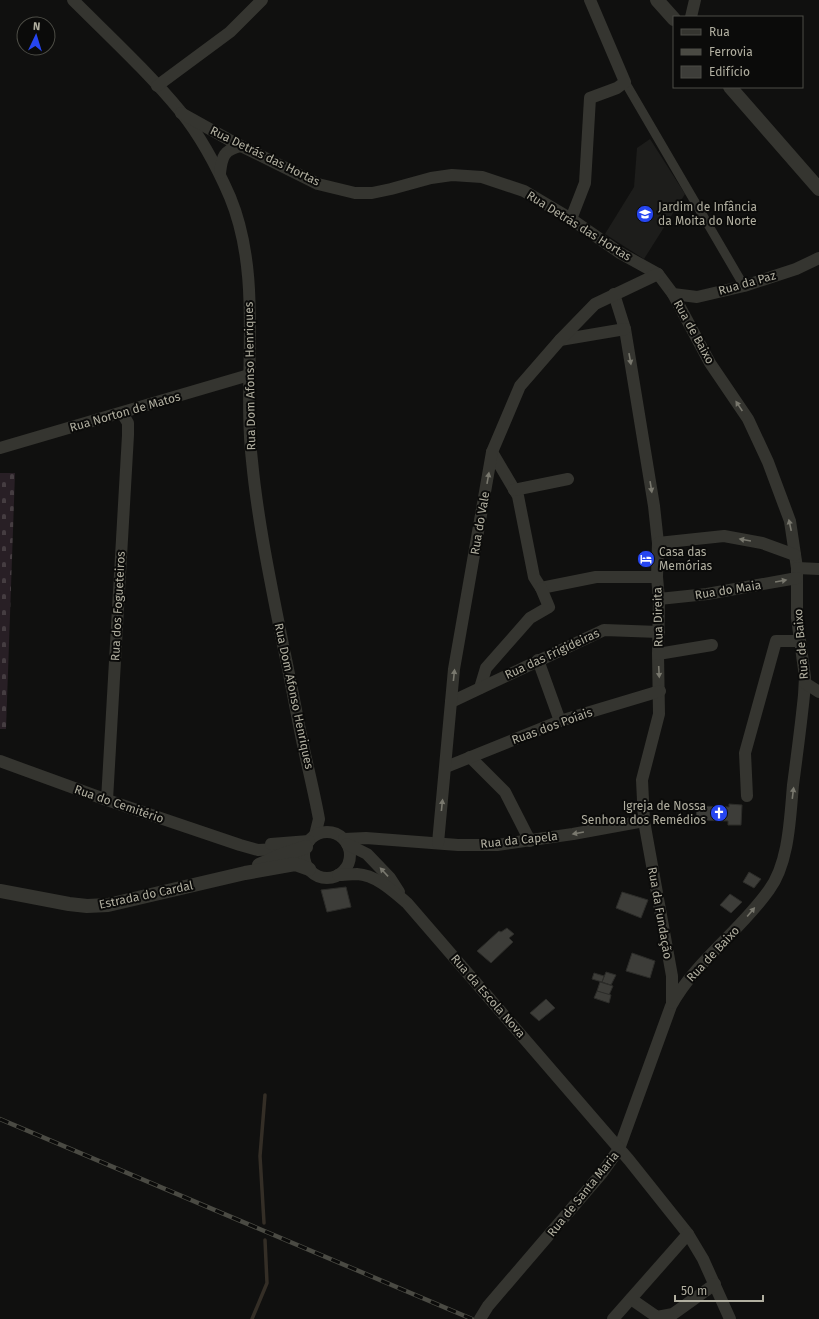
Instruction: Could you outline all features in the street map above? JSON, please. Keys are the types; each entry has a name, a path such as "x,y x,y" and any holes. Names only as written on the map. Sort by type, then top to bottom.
{"street":[{"name":"Rua Dom Afonso Henriques","path":"73,0 158,86 182,113 220,173 231,198 237,219 245,256 250,330 249,375 251,458 261,530 304,753 319,819 305,846"},
{"path":"158,86 230,32 262,0"},
{"path":"590,0 625,82 744,286"},
{"path":"657,0 673,18"},
{"path":"691,16 695,0"},
{"path":"571,219 585,183 590,98 617,88 625,82"},
{"path":"731,88 819,189"},
{"name":"Rua Detrás das Hortas","path":"182,113 241,146 318,184 355,193 385,191 431,178 452,175 482,177 524,191 571,219 620,253 658,274 673,294"},
{"path":"220,173 222,159 226,153 232,148 241,146"},
{"name":"Rua da Paz","path":"673,294 697,297 744,286 796,269 819,258"},
{"name":"Rua do Vale","path":"438,844 454,670 492,452 520,386 560,340 595,304 658,274"},
{"name":"Rua Direita","path":"614,294 625,330 654,506 658,543 659,714 642,780 644,821"},
{"name":"Rua de Baixo","path":"671,1006 679,990 748,916 769,890 778,875 784,854 790,813 805,683 797,618 797,573 790,521 768,462 748,419 710,363 673,294"},
{"path":"560,340 625,330"},
{"name":"Rua Norton de Matos","path":"0,448 249,375"},
{"name":"Rua dos Fogueteiros","path":"107,800 128,435 128,424 122,413"},
{"path":"480,688 486,668 530,618 549,607 541,588 534,577 518,496 492,452"},
{"path":"514,490 568,480"},
{"path":"658,543 724,536 762,543 795,555"},
{"name":"Rua do Maia","path":"659,599 708,594 819,569"},
{"path":"541,588 596,577 657,577"},
{"name":"Rua das Frigideiras","path":"451,702 604,630 659,632"},
{"path":"746,796 745,752 776,641 800,641"},
{"path":"658,654 712,644"},
{"path":"538,660 560,721"},
{"path":"805,683 819,692"},
{"name":"Ruas dos Poíais","path":"446,767 560,721 660,691"},
{"path":"470,757 505,792 530,841"},
{"name":"Rua do Cemitério","path":"0,761 107,800 240,845 258,850 305,846"},
{"name":"Rua Dom Afonso Henriques","path":"317,805 329,824 344,840"},
{"name":"Rua da Fundação","path":"644,821 672,976 671,1006"},
{"name":"Rua da Capela","path":"344,840 392,839 438,844 497,845 530,841 644,821"},
{"path":"344,840 350,850 350,858 348,865 338,876 322,878 309,869 305,863 305,846 328,832 334,833 367,854 390,878 407,903"},
{"name":"Rua da Capela","path":"367,854 368,848 373,844 392,839"},
{"name":"Rua do Cemitério","path":"240,845 305,846"},
{"name":"Estrada do Cardal","path":"245,873 305,846"},
{"name":"Estrada do Cardal","path":"0,891 81,906 108,905 245,873 295,864 309,869"},
{"name":"Rua da Escola Nova","path":"338,876 356,874 368,876 392,889 407,903 619,1149 688,1234 703,1259 730,1319"},
{"name":"Rua de Santa Maria","path":"480,1319 488,1306 602,1173 619,1149 671,1006"},
{"path":"613,1319 688,1234"},
{"path":"631,1299 657,1317 673,1314 715,1284"}],"shaded area":[{"name":"Jardim de Infância da Moita do Norte","path":"650,139 685,194 644,259 605,234 634,187 637,148"}],"green space":[{"path":"0,473 15,473 6,729 0,729"}],"building":[{"name":"Igreja de Nossa Senhora dos Remédios","path":"729,804 742,805 741,825 728,825 728,821 696,820 697,806 729,807"},
{"path":"749,872 761,879 754,888 743,882"},
{"path":"346,887 351,907 327,912 321,890"},
{"path":"622,892 648,900 641,918 616,908"},
{"path":"730,894 742,902 731,913 720,905"},
{"path":"507,928 514,934 509,938 513,942 491,963 477,951 499,931 501,932"},
{"path":"632,953 655,961 650,978 626,971"},
{"path":"606,972 616,975 611,985 602,982"},
{"path":"594,973 604,976 602,982 592,979"},
{"path":"600,982 613,986 609,995 597,991"},
{"path":"597,991 611,995 609,1003 594,998"},
{"path":"546,999 555,1008 539,1021 530,1013"}],"waterway":[{"path":"264,1223 260,1156 265,1095"},
{"path":"252,1319 267,1283 265,1240"}],"railway":[{"path":"0,1119 472,1319"}],"place":[{"name":"Jardim de Infância da Moita do Norte","path":"645,214"},
{"name":"Casa das Memórias","path":"646,559"},
{"name":"Igreja de Nossa Senhora dos Remédios","path":"719,813"}]}
